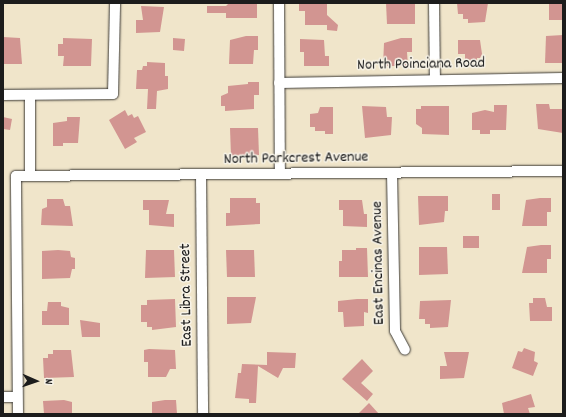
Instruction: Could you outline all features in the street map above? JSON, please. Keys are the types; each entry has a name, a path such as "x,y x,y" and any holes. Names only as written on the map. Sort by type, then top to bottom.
{"street":[{"path":"3,95 113,94 115,3"},
{"path":"279,3 280,174"},
{"path":"434,3 435,80"},
{"name":"North Poinciana Road","path":"279,83 563,78"},
{"path":"18,414 16,176 30,176 30,95"},
{"name":"North Parkcrest Avenue","path":"30,176 563,171"},
{"name":"East Encinas Avenue","path":"392,173 395,331 405,350"},
{"name":"East Libra Street","path":"200,175 203,414"},
{"path":"3,397 18,397"}],"building":[{"path":"229,3 257,3 257,18 226,18 226,13 207,13 207,6 226,6"},
{"path":"299,3 327,3 327,15 338,25 337,31 327,30 327,25 305,25 305,11 299,11"},
{"path":"386,3 415,3 415,24 387,24"},
{"path":"457,3 488,3 485,22 468,23 468,19 463,19 463,14 458,14"},
{"path":"549,3 563,3 563,20 549,20"},
{"path":"141,6 164,7 160,32 136,33 136,20 143,20"},
{"path":"563,35 563,63 545,63 546,36"},
{"path":"246,36 258,36 258,50 254,50 253,64 229,64 230,40"},
{"path":"3,37 20,38 22,64 3,64"},
{"path":"63,38 92,39 91,66 63,66 64,56 58,56 58,44 63,44"},
{"path":"173,38 185,39 184,51 173,50"},
{"path":"401,38 412,38 412,52 407,52 408,66 383,66 384,43"},
{"path":"300,39 324,40 325,56 329,56 329,66 304,66 304,52 300,52"},
{"path":"458,40 480,40 482,54 480,58 477,58 477,63 465,63 465,54 458,54"},
{"path":"147,62 165,63 165,76 168,76 168,89 157,91 156,109 147,109 148,89 136,89 137,70 142,70 143,66 147,66"},
{"path":"248,82 259,82 259,95 254,95 254,109 225,111 225,106 221,106 221,96 228,93 228,86 248,84"},
{"path":"536,104 549,104 550,109 563,109 563,133 538,129"},
{"path":"494,105 507,105 506,130 490,130 490,134 480,134 480,130 472,130 472,113 485,110 494,112"},
{"path":"362,106 386,107 387,117 392,117 391,135 365,138"},
{"path":"421,106 449,106 449,135 422,134 422,128 416,124 416,109 421,109"},
{"path":"320,107 333,107 333,134 325,134 325,131 315,131 315,127 310,127 310,114 318,113"},
{"path":"125,110 128,116 132,114 134,118 138,116 146,132 134,138 137,142 125,149 109,120"},
{"path":"3,117 12,119 10,130 3,129"},
{"path":"67,117 80,117 78,143 63,143 63,146 53,146 53,123 67,121"},
{"path":"230,128 258,128 259,155 231,156"},
{"path":"492,194 500,194 500,210 492,210"},
{"path":"418,196 448,196 448,211 445,211 444,222 419,225"},
{"path":"230,198 256,198 256,203 260,203 260,224 226,226 226,213 230,213"},
{"path":"551,198 551,212 547,212 547,226 522,226 526,200"},
{"path":"47,199 63,199 65,206 70,206 73,226 41,225 42,209 47,207"},
{"path":"143,200 169,200 166,214 174,214 174,227 149,225 149,210 143,210"},
{"path":"339,200 362,200 364,214 367,214 367,227 343,226 343,210 339,210"},
{"path":"463,236 479,236 479,248 463,248"},
{"path":"551,245 551,259 547,259 547,273 522,273 527,247"},
{"path":"419,247 447,247 448,274 419,275"},
{"path":"356,248 367,248 368,277 339,277 339,261 342,261 342,250 356,250"},
{"path":"146,250 174,250 175,277 145,278"},
{"path":"226,250 254,250 255,277 227,277"},
{"path":"42,251 70,251 71,257 75,258 75,269 72,269 70,278 42,279"},
{"path":"227,297 256,297 251,323 227,324"},
{"path":"533,298 545,298 547,307 552,307 552,321 530,321 529,303 533,303"},
{"path":"175,299 176,327 152,330 152,327 147,327 147,322 141,322 141,305 147,305 147,300"},
{"path":"368,299 368,313 364,312 364,326 344,327 343,312 338,312 338,301"},
{"path":"451,300 448,327 430,328 430,324 425,324 425,319 419,319 420,301"},
{"path":"48,302 61,302 61,306 69,308 69,325 42,325 42,311 47,311"},
{"path":"80,320 100,323 100,337 82,337"},
{"path":"524,348 535,352 534,361 538,363 533,376 512,368 518,351 522,352"},
{"path":"53,350 71,350 74,377 44,378 43,358 48,358 48,354 53,354"},
{"path":"144,350 175,350 176,369 170,369 166,377 148,377 148,362 144,362"},
{"path":"267,352 296,353 295,368 283,368 278,378 258,366 256,403 249,403 249,399 235,398 238,373 241,373 242,364 267,365"},
{"path":"444,352 469,352 464,378 440,379 440,366 447,366"},
{"path":"362,359 373,371 361,383 373,394 367,401 342,379"},
{"path":"531,394 535,407 528,408 530,414 504,414 502,403"},
{"path":"64,400 72,402 72,414 44,414 43,401"},
{"path":"176,400 177,414 152,414 152,402"},
{"path":"369,403 379,414 358,414"}]}
